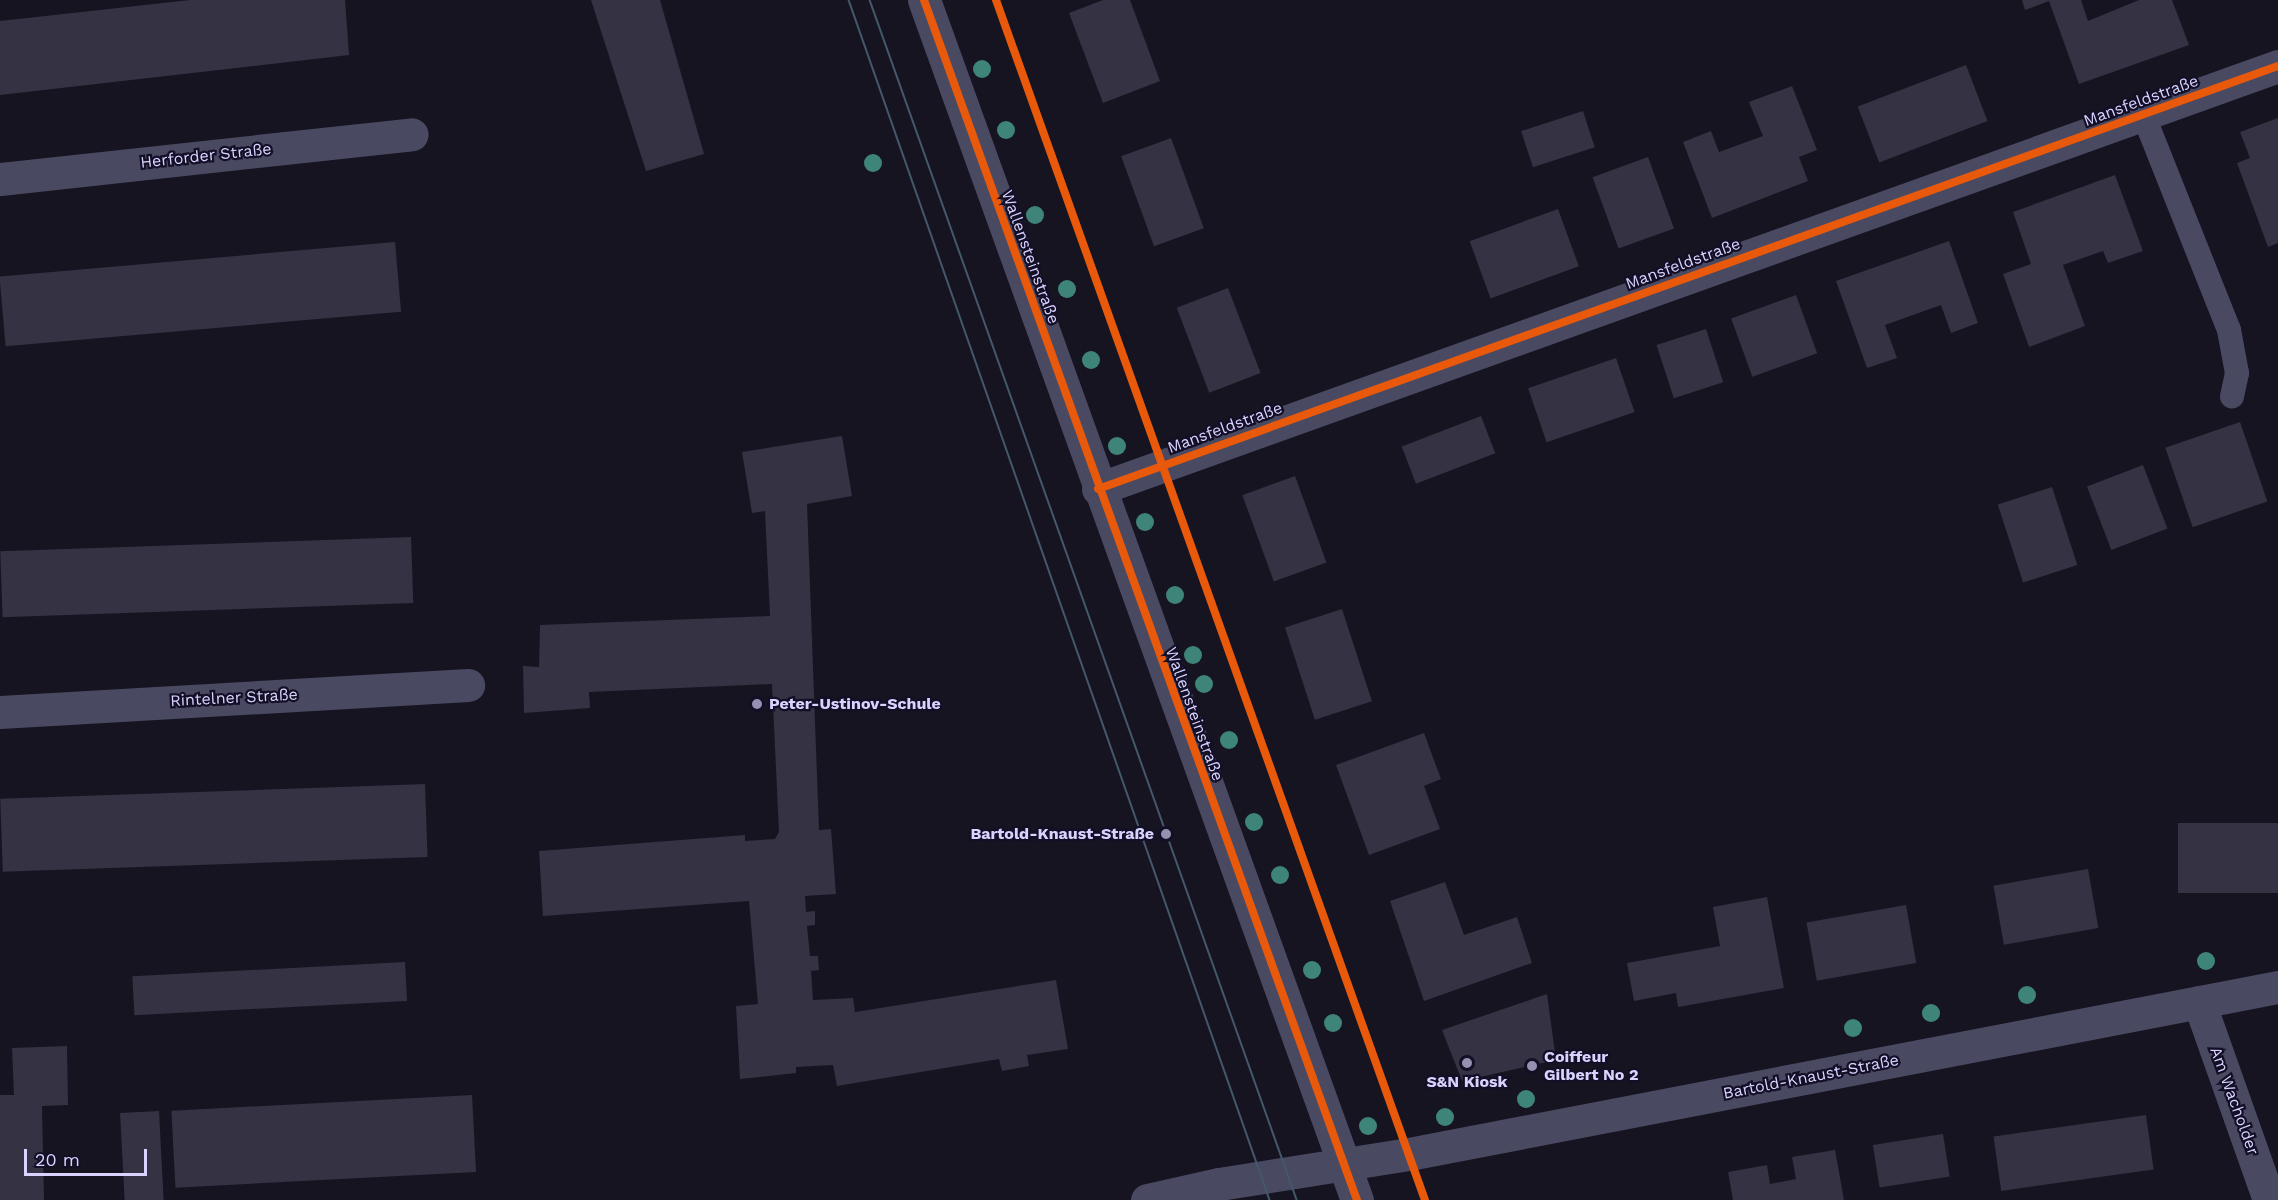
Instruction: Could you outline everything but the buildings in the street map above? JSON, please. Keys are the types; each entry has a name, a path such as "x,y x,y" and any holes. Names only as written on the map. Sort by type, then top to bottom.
{"street":[{"name":"Wallensteinstraße","path":"924,0 1098,489 1357,1200"},
{"name":"Mansfeldstraße","path":"1098,489 2278,66"},
{"name":"Herforder Straße","path":"0,179 412,134"},
{"name":"Rintelner Straße","path":"0,712 468,685"},
{"name":"Bartold-Knaust-Straße","path":"1147,1200 1237,1191 1344,1165 2278,987"},
{"name":"Am Wacholder","path":"2199,1002 2270,1200"}],"lane":[{"path":"2144,114 2229,330 2238,373 2232,396"}],"tram line":[{"path":"849,0 1270,1200"},
{"path":"870,0 1297,1200"}],"cycle path":[{"path":"924,0 1357,1200"},
{"path":"996,0 1425,1200"},
{"path":"1098,489 2278,66"}],"place":[{"name":"Peter-Ustinov-Schule","path":"757,704"},
{"name":"Bartold-Knaust-Straße","path":"1166,834"},
{"name":"S&N Kiosk","path":"1467,1063"},
{"name":"Coiffeur Gilbert No 2","path":"1532,1066"}]}
